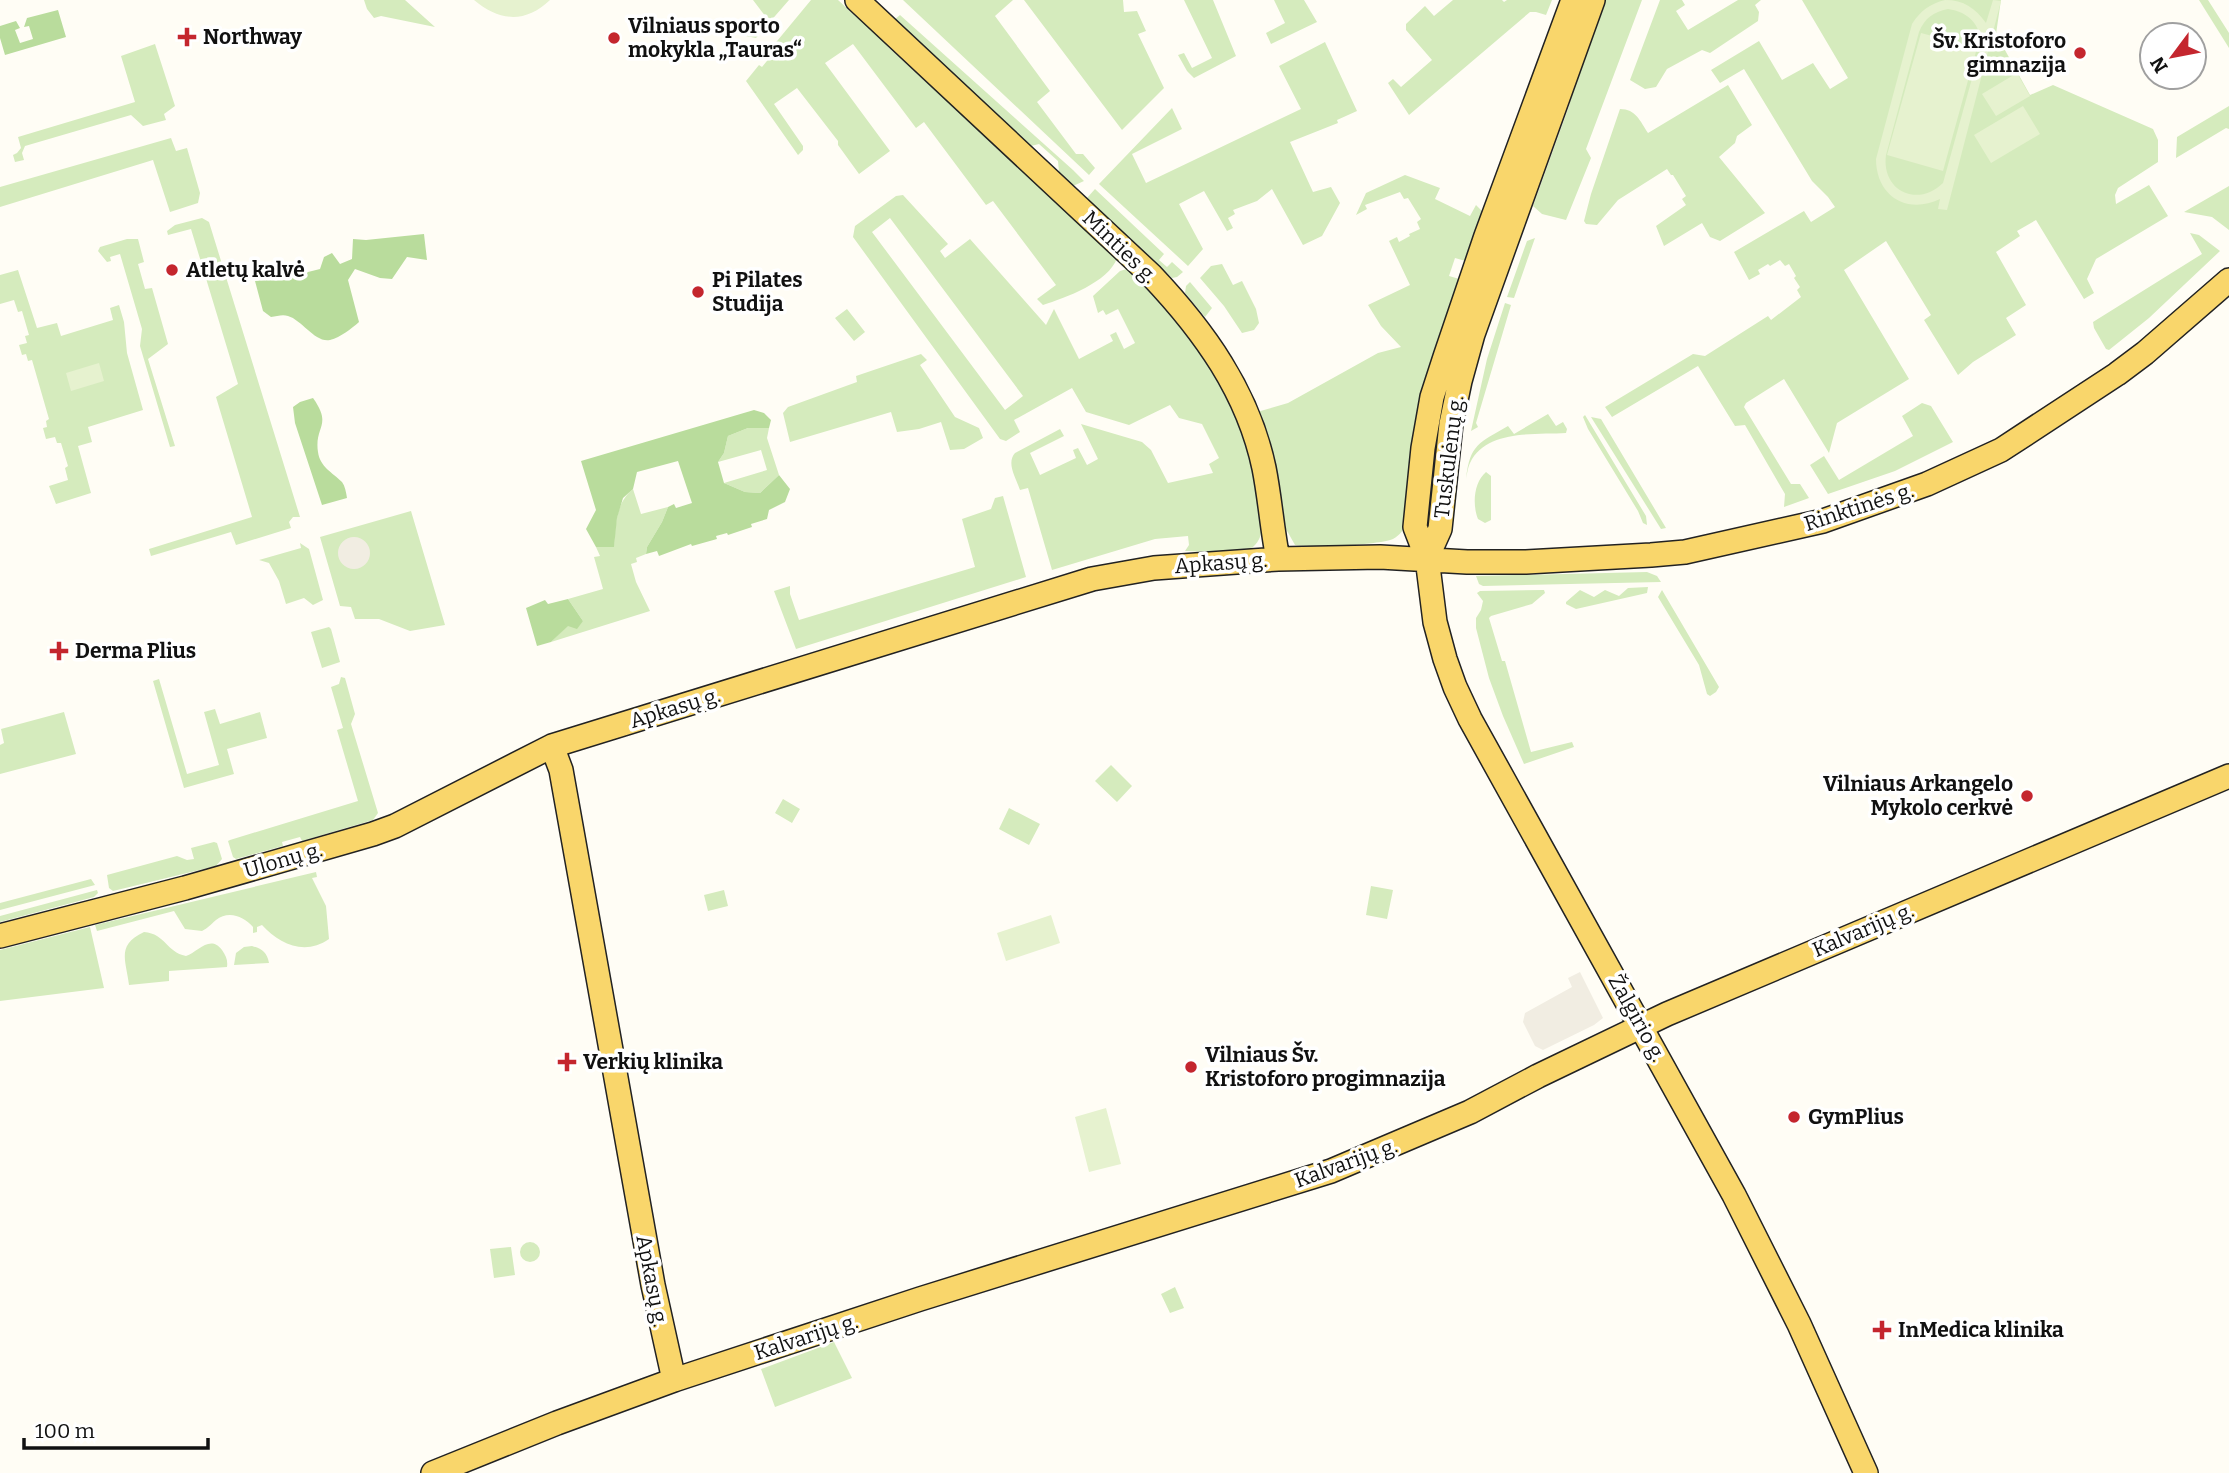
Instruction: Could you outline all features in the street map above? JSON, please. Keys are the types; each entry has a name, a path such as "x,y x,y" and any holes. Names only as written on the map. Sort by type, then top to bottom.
{"main road":[{"name":"Minties g.","path":"857,0 1129,254 1178,303 1210,343 1232,380 1253,428 1264,467 1278,559"},
{"name":"Tuskulėnų g.","path":"1427,558 1415,527 1423,447 1432,397 1486,236 1573,0"},
{"name":"Tuskulėnų g.","path":"1427,558 1440,529 1451,424 1473,334 1593,0"},
{"name":"Rinktinės g.","path":"1427,558 1467,562 1526,562 1685,552 1783,531 1854,511 1927,485 2001,450 2117,374 2229,280"},
{"name":"Apkasų g.","path":"674,1380 653,1285 561,770 552,746 1092,579 1154,568 1278,559 1427,558"},
{"name":"Žalgirio g.","path":"1427,558 1434,622 1455,687 1486,750 1641,1026 1766,1257 1866,1473"},
{"name":"Ulonų g.","path":"0,936 185,888 373,834 396,826 552,746"},
{"name":"Kalvarijų g.","path":"433,1473 674,1380 920,1299 1331,1171 1470,1112 1641,1026 2229,776"}],"green space":[{"path":"364,0 405,0 435,27 381,16 374,18"},
{"path":"474,0 550,0 531,13 512,17 493,12"},
{"path":"753,0 789,0 756,38 746,36 748,31 766,17"},
{"path":"811,0 838,0 877,31 888,47 1112,252 1117,258 1112,267 1096,282 1043,305 1037,299 1056,285 993,201 986,205 924,122 916,128 853,44 825,63 890,151 859,174 838,145 838,141 797,88 774,104 803,146 798,155 746,81 759,65 762,67 771,56 768,52"},
{"path":"903,0 1013,0 995,16 1050,91 1037,102 1076,154 1083,154 1095,168 1089,175"},
{"path":"1024,0 1123,0 1124,12 1137,11 1146,31 1138,34 1164,88 1122,130"},
{"path":"1184,0 1213,0 1236,56 1194,78 1178,55 1184,53 1192,68 1212,58"},
{"path":"1274,0 1304,0 1317,22 1271,44 1266,33 1285,23"},
{"path":"1453,0 1552,0 1546,15 1530,12 1409,115 1388,83 1393,79 1401,87 1432,60 1406,30 1406,24 1425,6 1434,16"},
{"path":"1601,0 1642,0 1586,149 1591,158 1566,220 1542,214 1533,206 1569,106 1577,72"},
{"path":"1660,0 1682,0 1685,5 1676,11 1688,30 1738,0 1761,0 1755,5 1759,12 1758,21 1710,53 1702,50 1667,69 1656,87 1645,89 1630,80"},
{"path":"1802,0 2001,0 1996,34 2030,95 2053,85 2153,129 2158,140 2158,162 2118,188 2115,195 2116,204 2149,185 2168,216 2096,259 2087,279 2094,293 2084,299 2036,220 2017,231 2020,236 1996,252 2026,305 2006,318 2016,335 1973,362 1958,375 1924,320 1931,315 1886,241 1844,270 1909,379 1837,423 1829,453 1784,379 1746,403 1744,407 1791,484 1800,484 1809,498 1784,507 1785,494 1745,425 1735,426 1698,366 1612,417 1605,407 1693,354 1705,356 1768,316 1771,320 1801,297 1797,290 1800,287 1794,278 1796,276 1789,264 1785,266 1780,260 1770,266 1768,264 1758,270 1760,274 1749,280 1734,252 1804,211 1811,222 1835,207 1812,181 1744,69 1720,83 1711,70 1759,41 1782,80 1813,63 1830,89 1848,78"},
{"path":"1945,0 1963,3 1978,13 1986,23 1993,0 2001,1 1947,210 1938,209 1940,199 1916,205 1896,199 1881,183 1876,159 1912,24 1922,11","holes":["1948,9 1968,16 1976,26 1981,46 1943,183 1933,190 1913,195 1903,192 1889,178 1886,155 1919,32 1927,19 1934,14"]},
{"path":"2199,0 2208,0 2229,33 2229,48"},
{"path":"58,10 66,37 5,55 0,26 16,21 20,28 15,30 20,43 33,39 29,26 24,27 27,18"},
{"path":"900,15 1084,181 1073,186 1059,172 1058,161 1039,144 1031,146 894,20"},
{"path":"1921,33 1977,48 1943,171 1887,155"},
{"path":"1325,42 1357,111 1337,120 1338,123 1290,142 1313,192 1331,187 1340,203 1322,236 1303,245 1272,189 1257,201 1233,210 1235,214 1228,218 1233,228 1227,231 1204,191 1179,204 1203,249 1188,266 1099,184 1172,108 1182,129 1132,154 1146,183 1301,109 1279,66"},
{"path":"155,44 175,106 164,114 166,120 143,126 131,115 25,146 22,153 24,160 15,162 13,155 21,148 18,137 135,102 121,56"},
{"path":"2017,73 2030,96 1996,116 1982,94"},
{"path":"1728,85 1752,125 1737,136 1735,143 1719,157 1765,213 1720,241 1710,237 1702,223 1664,246 1656,226 1686,205 1682,199 1686,196 1667,169 1618,200 1597,225 1586,224 1584,221 1591,194 1620,109 1634,113 1648,133"},
{"path":"2023,106 2040,134 1991,163 1974,135"},
{"path":"2229,106 2229,129 2226,128 2176,158 2177,137"},
{"path":"171,138 176,151 187,148 200,193 198,203 170,212 153,160 0,207 0,187"},
{"path":"1405,175 1440,188 1435,199 1470,216 1476,205 1483,212 1469,262 1455,258 1449,276 1463,280 1405,525 1398,536 1386,541 1344,545 1295,545 1286,529 1272,451 1257,412 1288,403 1378,353 1401,347 1381,326 1368,305 1410,285 1389,241 1397,237 1399,242 1410,236 1409,234 1420,229 1417,222 1421,219 1408,198 1404,199 1400,192 1365,205 1367,209 1356,215 1366,193"},
{"path":"2229,186 2229,230 2212,217 2184,212"},
{"path":"1095,189 1164,254 1159,260 1167,267 1172,262 1183,272 1172,278 1087,198"},
{"path":"903,195 948,244 940,251 945,258 970,239 1046,325 1054,309 1079,359 1113,341 1110,335 1116,332 1124,349 1135,343 1118,309 1106,315 1103,310 1098,313 1093,296 1120,271 1130,268 1191,336 1226,393 1243,436 1254,480 1262,526 1260,537 1253,547 1231,552 1185,551 1189,545 1188,536 1155,539 1052,570 1028,488 1020,490 1013,471 1011,461 1015,453 1060,429 1064,436 1030,453 1040,475 1076,458 1073,450 1078,448 1087,465 1098,459 1081,424 1142,442 1151,450 1168,483 1213,473 1209,464 1219,458 1202,424 1179,418 1170,405 1129,425 1086,412 1072,388 1014,420 1020,432 1006,441 1000,439 853,237 855,226 896,196","holes":["890,218 1023,396 1005,410 872,232"]},
{"path":"202,218 209,222 300,517 293,517 289,522 291,528 236,545 231,532 151,556 149,549 252,517 216,397 238,384 191,229 168,235 167,231 175,225"},
{"path":"2190,233 2199,235 2220,251 2149,318 2109,350 2106,349 2093,322 2202,254"},
{"path":"424,234 427,260 407,257 392,279 380,278 355,269 348,280 359,322 338,337 324,340 293,318 284,315 271,317 263,311 255,281 320,269 324,257 332,253 340,264 352,259 353,239"},
{"path":"1535,238 1514,298 1507,297 1527,241"},
{"path":"127,239 138,239 144,262 138,264 145,289 152,288 168,344 148,359 175,446 170,447 140,346 142,329 120,254 110,257 111,261 107,262 98,251 100,247"},
{"path":"1222,264 1233,285 1242,281 1256,309 1259,323 1254,330 1242,333 1200,278 1211,266"},
{"path":"18,270 37,328 57,323 61,336 113,320 110,308 119,305 124,322 127,353 143,410 88,427 92,442 78,446 91,493 56,504 49,486 68,480 65,468 68,466 61,443 57,443 55,437 46,439 43,428 47,427 46,421 49,419 32,360 28,361 26,354 22,355 19,345 27,343 25,336 29,335 22,311 18,312 14,300 0,304 0,275"},
{"path":"1190,282 1212,308 1205,317 1185,293"},
{"path":"1505,303 1511,305 1476,423 1478,427 1471,431 1487,359"},
{"path":"847,309 865,332 854,341 835,318"},
{"path":"921,354 927,360 920,365 955,417 979,428 983,438 964,449 950,450 941,422 897,432 891,412 790,442 783,413 788,407 857,382 856,376"},
{"path":"99,363 104,381 71,391 66,373"},
{"path":"313,398 322,415 317,443 319,457 342,482 347,498 322,505 295,423 293,407"},
{"path":"1922,403 1931,406 1953,442 1895,471 1828,494 1810,465 1824,456 1839,480 1913,436 1902,416"},
{"path":"754,410 764,413 771,420 769,428 748,428 728,436 724,453 718,462 724,483 745,492 760,493 779,475 790,489 785,502 769,510 767,519 728,535 716,536 717,539 692,546 691,544 659,556 657,551 646,554 668,507 674,504 676,508 692,503 678,461 637,472 633,489 623,498 617,518 614,547 596,547 586,529 596,510 581,461"},
{"path":"1548,414 1556,426 1563,422 1566,433 1526,434 1487,444 1477,452 1470,463 1466,479 1470,458 1473,451 1483,441 1508,426 1514,434"},
{"path":"1585,415 1646,516 1647,525 1643,523 1588,429 1583,417"},
{"path":"1591,417 1601,419 1666,528 1661,529"},
{"path":"748,428 769,428 767,438 779,475 760,493 745,492 724,483 767,470 761,450 718,462 724,453 728,436"},
{"path":"1486,472 1491,476 1491,520 1485,523 1478,519 1475,500 1479,481"},
{"path":"633,489 641,514 668,507 646,554 636,558 637,562 631,564 636,582 650,611 551,642 568,625 583,621 568,599 603,589 594,557 600,556 596,547 614,546 620,508"},
{"path":"1003,496 1026,577 796,649 774,591 790,586 799,620 975,567 962,519 991,509 995,498"},
{"path":"411,511 445,625 410,631 379,619 355,619 351,607 340,606 320,537"},
{"path":"300,543 309,549 323,600 313,605 304,598 286,604 279,581 269,563 259,560 301,548"},
{"path":"1647,572 1657,576 1661,582 1483,586 1479,584 1476,576"},
{"path":"1648,587 1647,593 1576,609 1566,604 1580,590 1594,597 1605,590 1619,596 1628,588"},
{"path":"1544,590 1545,593 1532,604 1489,618 1502,661 1505,661 1531,752 1572,742 1574,747 1524,764 1489,678 1476,628 1476,618 1483,601 1477,593"},
{"path":"1662,590 1719,687 1710,696 1707,694 1699,665 1658,597"},
{"path":"568,599 583,621 577,629 568,626 551,642 537,646 526,608 545,600 548,604"},
{"path":"329,627 340,662 322,668 311,632"},
{"path":"341,677 345,678 355,714 351,724 378,813 373,820 302,841 300,837 282,842 283,846 236,859 233,857 228,841 230,840 358,801 337,730 343,728 331,687 339,684"},
{"path":"159,679 187,774 219,765 204,712 215,709 220,724 260,712 267,738 227,749 234,774 184,788 153,681"},
{"path":"64,712 76,754 0,774 0,745 4,743 1,729"},
{"path":"1111,765 1132,786 1117,802 1095,781"},
{"path":"783,799 800,809 792,823 775,813"},
{"path":"1009,808 1040,824 1029,845 999,829"},
{"path":"217,843 222,859 216,866 113,891 109,888 107,875 177,856 187,860 194,859 191,848"},
{"path":"316,872 317,877 312,878 326,906 329,939 311,947 293,946 284,942 262,925 253,933 253,927 249,923 241,917 231,915 221,917 202,931 185,929 174,911 97,931 95,925"},
{"path":"91,879 95,885 0,910 0,903"},
{"path":"1371,886 1393,890 1387,919 1366,915"},
{"path":"97,890 98,893 94,897 0,922 0,916"},
{"path":"724,890 728,906 708,911 704,895"},
{"path":"1051,915 1060,943 1006,961 997,933"},
{"path":"90,927 104,988 0,1001 0,950"},
{"path":"144,932 157,936 174,951 186,956 204,945 218,945 226,956 227,967 169,971 169,981 129,985 126,948 129,942"},
{"path":"252,946 264,952 269,963 234,965 236,953 244,947"},
{"path":"1106,1108 1121,1164 1089,1172 1075,1117"},
{"path":"530,1242 537,1245 540,1252 537,1259 530,1262 523,1259 520,1252 523,1245"},
{"path":"511,1247 515,1275 494,1278 490,1249"},
{"path":"1175,1287 1184,1308 1170,1313 1161,1294"},
{"path":"834,1342 852,1378 775,1407 761,1369"}],"shaded area":[{"path":"354,537 365,542 370,553 365,564 354,569 343,564 338,553 343,542"},
{"path":"1580,972 1603,1018 1543,1050 1535,1046 1523,1022 1525,1013 1572,987 1568,978"}],"place":[{"name":"Northway","path":"187,37"},
{"name":"Vilniaus sporto mokykla „Tauras“","path":"614,38"},
{"name":"Šv. Kristoforo gimnazija","path":"2080,53"},
{"name":"Atletų kalvė","path":"172,270"},
{"name":"Pi Pilates Studija","path":"698,292"},
{"name":"Derma Plius","path":"59,651"},
{"name":"Vilniaus Arkangelo Mykolo cerkvė","path":"2027,796"},
{"name":"Verkių klinika","path":"567,1062"},
{"name":"Vilniaus Šv. Kristoforo progimnazija","path":"1191,1067"},
{"name":"GymPlius","path":"1794,1117"},
{"name":"InMedica klinika","path":"1882,1330"}]}
